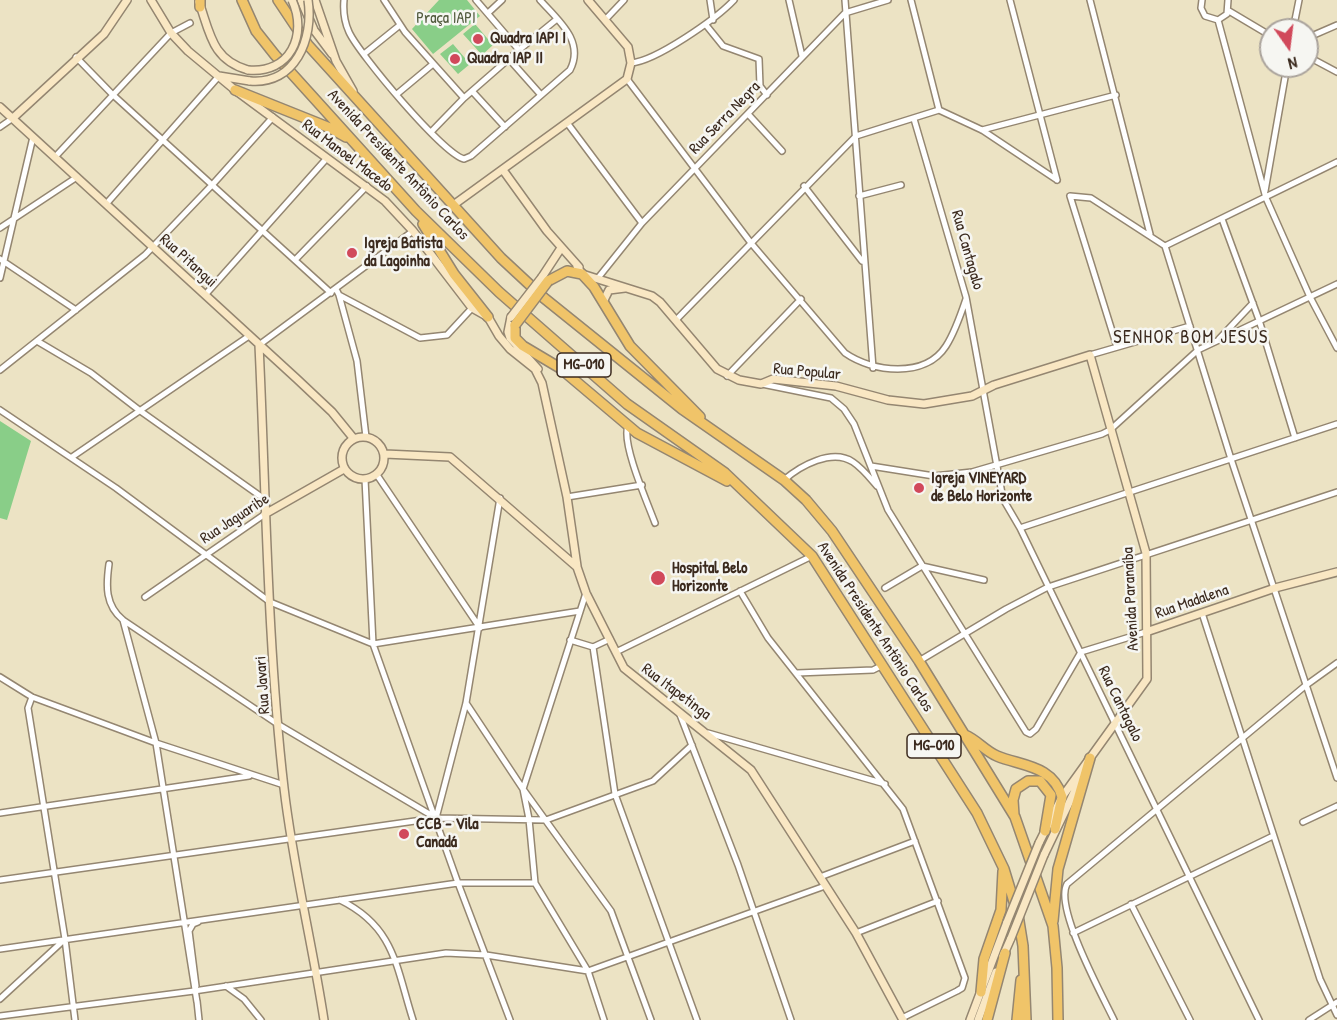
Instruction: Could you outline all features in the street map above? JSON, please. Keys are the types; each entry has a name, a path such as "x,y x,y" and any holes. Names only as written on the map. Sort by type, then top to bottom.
{"highway":[{"name":"Avenida Presidente Antônio Carlos","path":"242,0 256,31 275,55 416,212 499,292 627,404 725,473 812,556 977,813 1004,869 1018,915 1024,963 1026,1020"},
{"name":"Avenida Presidente Antônio Carlos","path":"278,0 308,45 501,258 544,298 682,409 784,480 832,531 919,661 1015,817 1053,926 1058,1020"},
{"path":"235,90 330,128 355,142"},
{"path":"416,212 454,274 489,318"},
{"path":"717,433 630,346 587,273 567,271 545,279 512,321 515,338 523,346 560,368 628,426 745,492"},
{"path":"963,734 996,756 1034,766 1056,784 1062,797 1050,830"},
{"path":"1053,926 1059,869 1090,758"},
{"path":"1015,817 1013,800 1016,789 1028,781 1040,781 1051,795 1050,830"},
{"path":"981,992 984,959 1001,910 1004,869"},
{"path":"987,1020 1005,953"},
{"path":"1017,1020 1024,963"}],"street":[{"path":"0,127 13,118 76,57 111,28 127,0"},
{"name":"Rua Manoel Macedo","path":"151,0 171,33 235,90 385,201 413,231 472,309 489,318"},
{"path":"200,2 215,49 230,63 248,70 274,67 292,50 299,28 297,12 292,0"},
{"path":"301,0 314,30 336,61 356,96"},
{"path":"107,204 219,76 250,81 277,77 299,57 308,30 308,0"},
{"path":"315,0 336,61"},
{"path":"344,0 344,19 348,31 364,54 431,132 451,152 464,159 471,156 505,127 573,64 574,43 540,0"},
{"path":"384,0 400,25 464,98"},
{"path":"476,0 519,51"},
{"path":"488,12 502,0"},
{"path":"453,206 627,79 631,63 628,47 588,0"},
{"path":"605,20 624,0"},
{"path":"710,0 713,20"},
{"path":"631,63 655,55 706,26 734,0"},
{"path":"789,0 802,56"},
{"path":"844,0 873,368"},
{"name":"Rua Serra Negra","path":"587,273 642,223 845,13 874,2 888,0"},
{"path":"911,0 939,110"},
{"path":"676,320 804,186 856,136 939,110 982,130 1057,180 1010,0"},
{"path":"1090,0 1150,235"},
{"path":"1202,0 1201,8 1205,16 1218,20 1225,17 1229,11 1228,0"},
{"path":"1295,18 1299,0"},
{"path":"1229,11 1259,29"},
{"path":"431,132 464,98 557,19"},
{"path":"1218,20 1265,196 1310,297 1337,348"},
{"path":"55,157 171,33 190,23"},
{"path":"364,54 400,25"},
{"path":"1319,33 1337,25"},
{"path":"706,26 723,46 759,59 760,86 766,95"},
{"path":"76,57 112,94 295,260 339,295 420,338 447,335 472,309"},
{"path":"509,59 541,95"},
{"path":"1319,62 1337,72"},
{"path":"397,94 433,64"},
{"path":"1265,196 1285,78"},
{"path":"627,79 751,243 845,353 858,362 873,368 914,367 936,357 946,347 966,297"},
{"path":"472,91 505,127"},
{"path":"982,130 1116,95"},
{"name":"Rua Pitangui","path":"0,107 332,412 354,439"},
{"path":"748,114 782,151"},
{"path":"0,370 153,247 273,117"},
{"name":"Rua Cantagalo","path":"914,119 966,297 1003,499 1020,528 1081,652 1114,725 1191,876 1259,1020"},
{"path":"568,124 642,223"},
{"path":"0,278 2,260 33,137"},
{"path":"205,295 261,229 327,158"},
{"path":"1165,246 1337,162"},
{"path":"503,170 561,248 587,273"},
{"path":"0,228 77,177"},
{"path":"859,196 901,185"},
{"path":"295,260 367,186"},
{"path":"804,186 863,262"},
{"path":"1117,347 1070,196 1091,198 1165,246 1231,459 1337,778"},
{"path":"1222,219 1259,320 1295,438"},
{"path":"259,345 413,231"},
{"path":"545,279 561,248"},
{"path":"2,260 76,310"},
{"name":"Rua Popular","path":"587,273 660,302 717,369 727,375 761,384 773,379 836,386 888,400 924,404 983,391"},
{"path":"871,466 934,476 972,472 1110,430 1198,350 1337,284"},
{"path":"603,302 609,291 627,287"},
{"path":"339,295 357,361 366,436"},
{"path":"727,375 801,299"},
{"path":"1215,342 1253,303"},
{"path":"489,318 504,322 512,321 508,332 513,343 527,354 544,380 547,406"},
{"path":"489,318 510,350 535,369 542,382 567,496 577,567"},
{"path":"983,391 1090,355 1190,326"},
{"path":"72,457 249,336"},
{"path":"37,341 91,373 263,498"},
{"name":"Rua Javari","path":"259,345 263,498 284,785 291,838 305,905 324,1020"},
{"name":"Avenida Paranaíba","path":"1062,797 1147,679 1146,553 1090,355"},
{"path":"761,384 831,398 844,409 854,424 888,510 1030,734 1036,729 1081,652"},
{"path":"0,410 72,457 208,553 270,602 373,644 579,611"},
{"path":"1020,528 1337,424"},
{"path":"628,426 626,434 629,447 654,523"},
{"path":"366,436 378,442 385,462 377,475 365,479 357,478 344,469 343,452 354,439 366,436"},
{"name":"Rua Itapetinga","path":"384,454 450,457 577,567 586,593 616,652 633,677 708,733 751,770 856,933 903,1019"},
{"path":"784,480 802,466 812,462 844,459 853,462 878,487"},
{"name":"Rua Jaguaribe","path":"145,597 265,514 344,469"},
{"path":"377,475 480,628"},
{"path":"365,479 373,644 458,883 510,1020"},
{"path":"567,496 642,485"},
{"path":"919,661 1048,587 1337,492"},
{"path":"436,818 466,703 500,498"},
{"path":"616,652 812,556"},
{"path":"109,564 108,597 123,620 156,743 199,1020"},
{"path":"885,588 922,566 984,580"},
{"name":"Rua Madalena","path":"1081,652 1275,588 1337,572"},
{"path":"740,591 768,638 886,784 903,809 965,978 957,991 903,1019"},
{"path":"586,593 523,789 530,819 534,883 588,971 604,1020"},
{"path":"1202,613 1244,738 1273,836 1331,1006 1337,1015"},
{"path":"123,620 279,725 436,818"},
{"path":"570,640 593,647 610,639"},
{"path":"593,647 615,794 697,1020"},
{"path":"1114,1020 1073,933 1064,892 1070,880 1158,810 1305,686 1337,663"},
{"path":"797,673 873,670 883,665"},
{"path":"0,677 32,697 250,776 284,785"},
{"path":"0,688 8,683"},
{"path":"32,697 28,708 55,872 75,1020"},
{"path":"466,703 523,789 603,898 617,923 651,1020"},
{"path":"679,712 738,865 791,1020"},
{"path":"708,733 886,784"},
{"path":"0,880 436,818 546,820 653,781 692,745"},
{"name":"Avenida Paranaíba","path":"970,1020 1006,922 1039,843 1050,830 1090,758"},
{"path":"1056,784 1067,782 1078,775"},
{"path":"0,813 250,776"},
{"path":"1303,822 1337,807"},
{"name":"Avenida Paranaíba","path":"978,1020 1044,855 1050,830"},
{"path":"1073,933 1273,836"},
{"path":"820,877 915,841"},
{"path":"195,991 189,931 191,925 339,899 458,883 534,883"},
{"path":"0,1016 195,991 456,952 588,971 825,886"},
{"path":"339,899 364,913 381,929 413,1020"},
{"path":"856,933 938,901"},
{"path":"1131,904 1190,1020"},
{"path":"0,949 262,912"},
{"path":"0,999 65,939"},
{"path":"226,986 244,999 261,1020"},
{"path":"1309,1020 1337,1002"}],"green space":[{"name":"Praça IAPI","path":"439,0 467,0 480,16 433,54 412,29"},
{"name":"Quadra IAPI I","path":"475,24 493,45 482,55 463,34"},
{"name":"Quadra IAP II","path":"453,44 470,64 458,74 440,54"},
{"path":"0,421 31,441 7,520 0,518"}],"place":[{"name":"Quadra IAPI I","path":"478,39"},
{"name":"Quadra IAP II","path":"455,59"},
{"name":"Igreja Batista da Lagoinha","path":"352,253"},
{"name":"Igreja VINEYARD de Belo Horizonte","path":"919,488"},
{"name":"Hospital Belo Horizonte","path":"658,578"},
{"name":"CCB - Vila Canadá","path":"404,834"}],"district":[{"name":"SENHOR BOM JESUS","path":"1191,338"}]}
